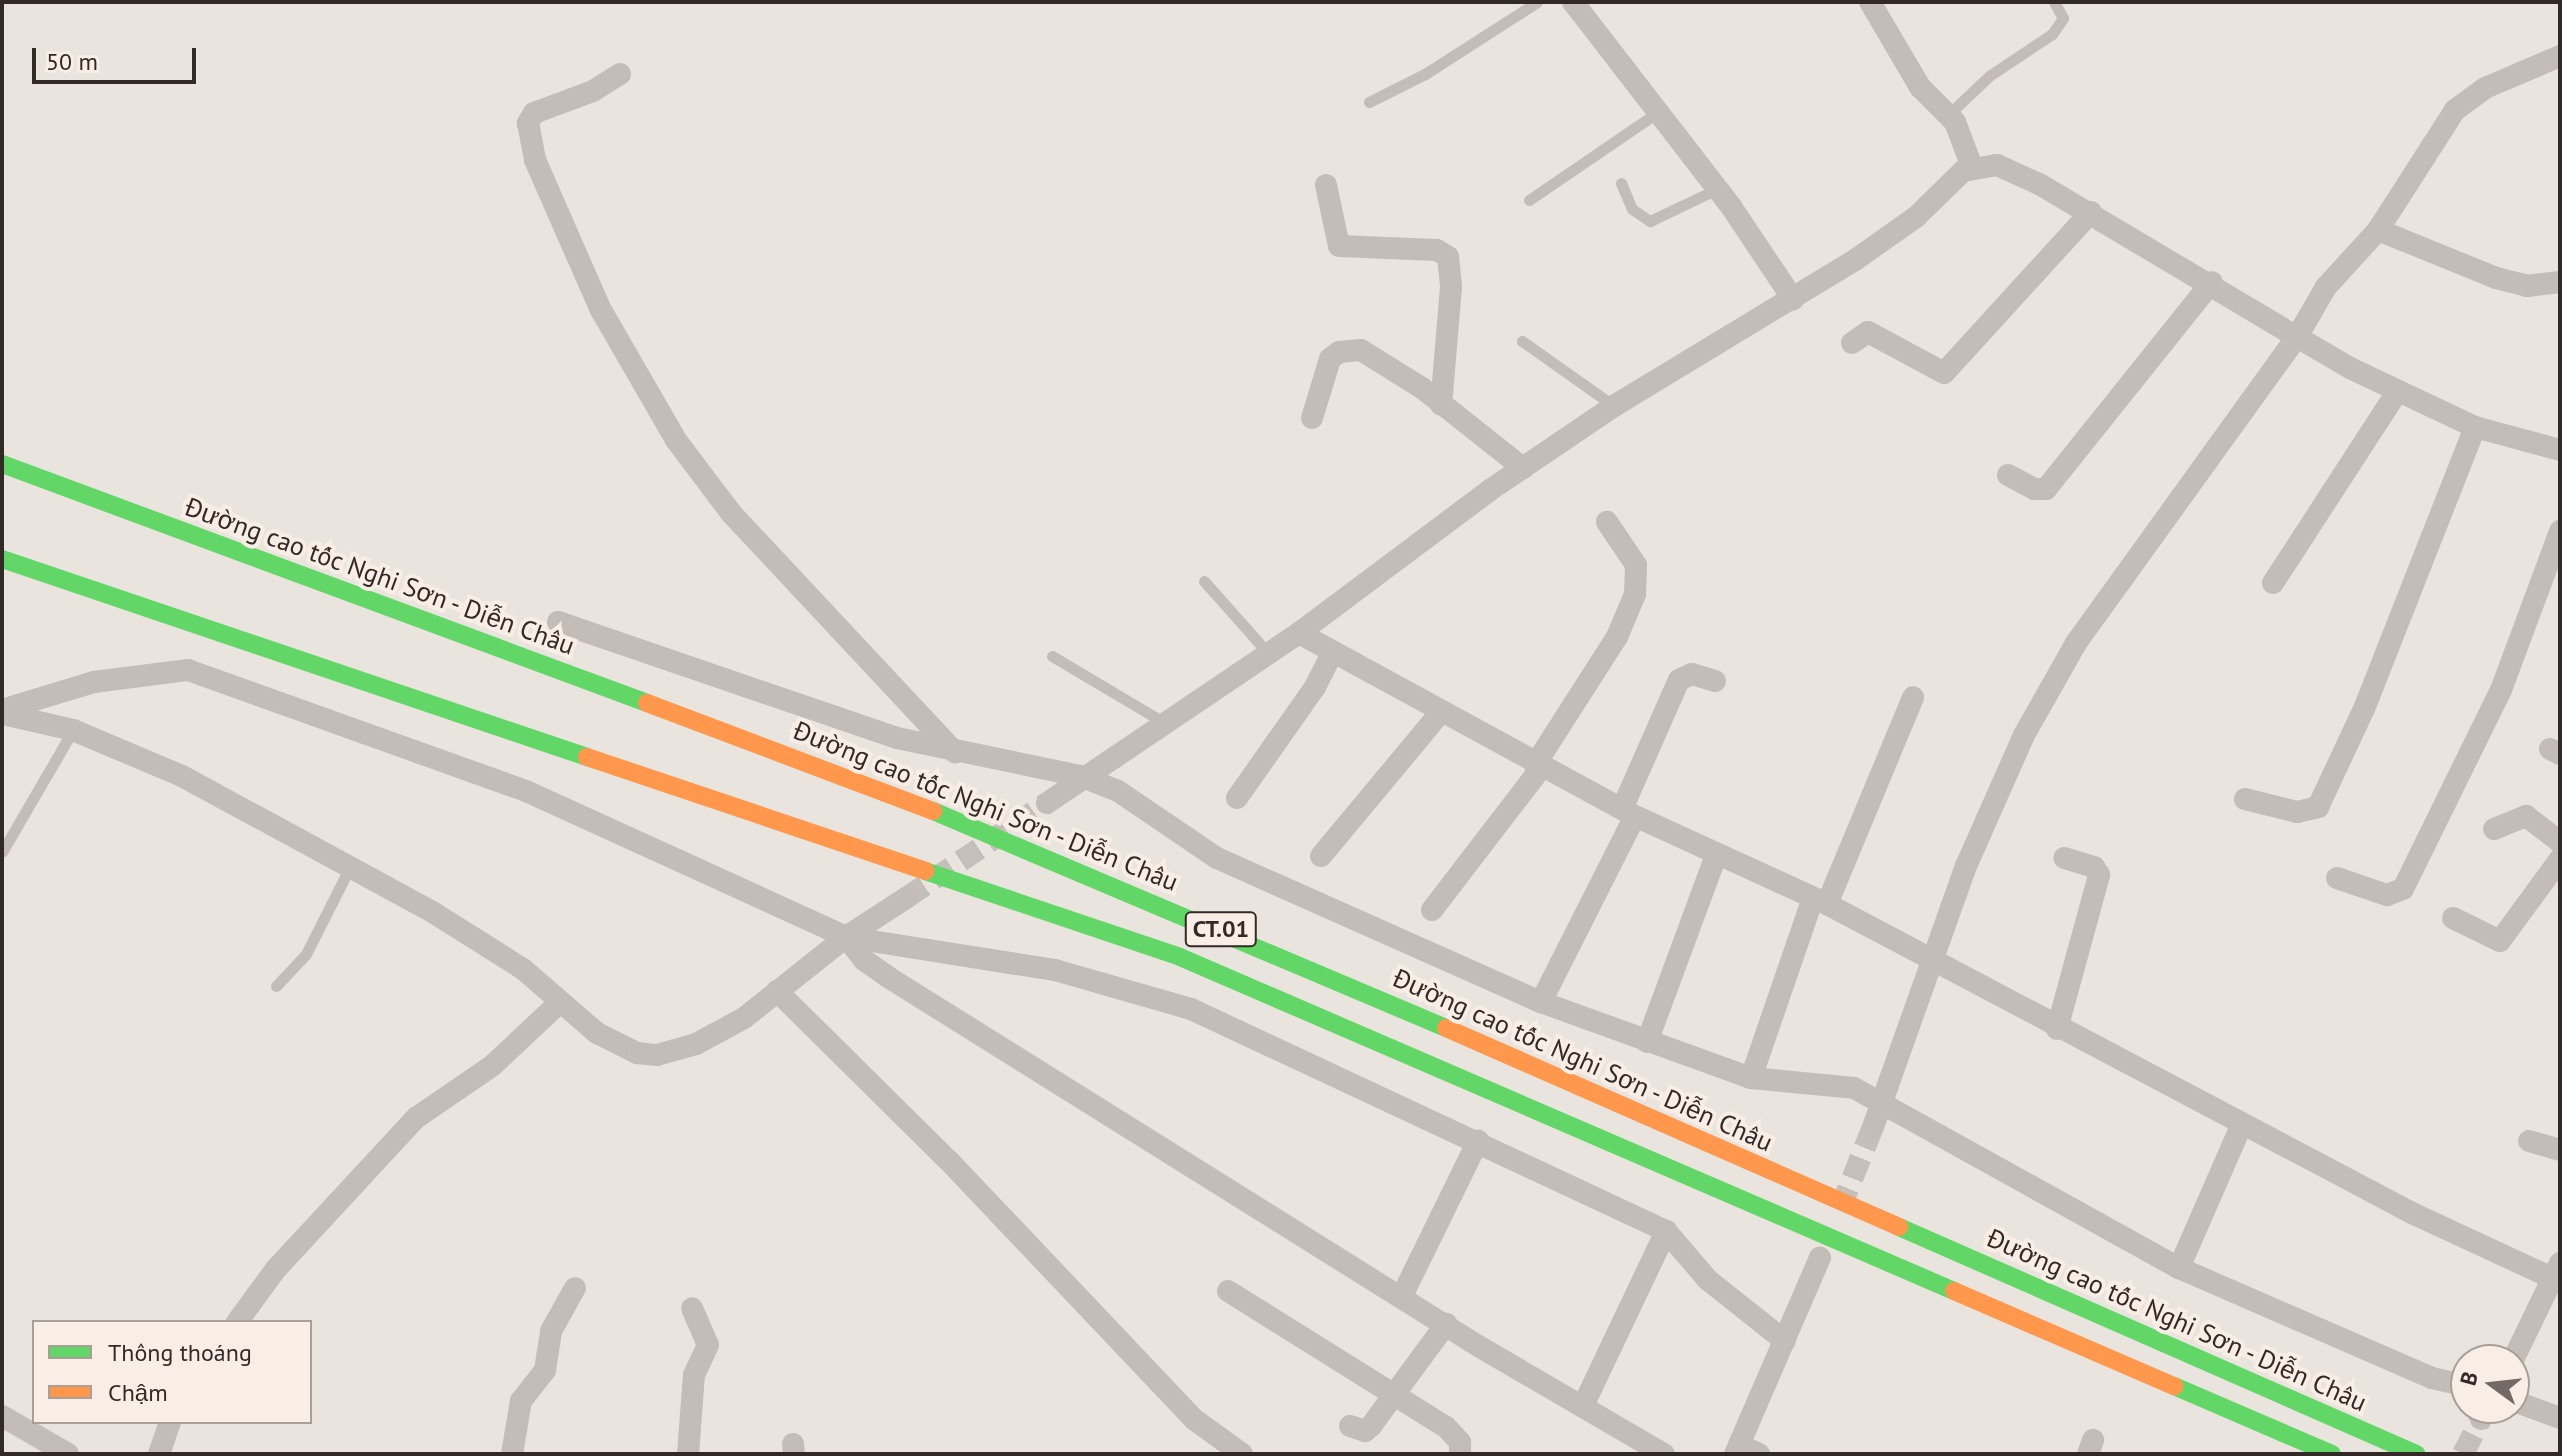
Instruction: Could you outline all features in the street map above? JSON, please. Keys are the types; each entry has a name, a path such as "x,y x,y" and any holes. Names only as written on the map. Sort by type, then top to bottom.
{"highway":[{"name":"Đường cao tốc Nghi Sơn - Diễn Châu","path":"2,464 879,789 1196,918 2416,1454"},
{"name":"CT.01","path":"2,559 1180,957 2332,1454"}],"street":[{"path":"1573,2 1717,189 1793,299"},
{"path":"1870,2 1920,87 1949,114 1972,167"},
{"path":"1873,1127 1984,823 2058,674 2297,337 2326,287 2378,230 2455,110 2485,88 2560,56"},
{"path":"620,74 593,91 534,113 528,123 535,160 601,310 676,440 731,513 955,752"},
{"path":"1047,803 1080,776 1166,723 1299,633 1523,468 1614,406 1793,299 1916,217 1972,167 1997,165 2091,212 2212,282 2297,337 2397,392 2475,427 2560,450"},
{"path":"1326,185 1339,246 1437,250 1448,257 1451,287 1441,405"},
{"path":"1852,343 1868,332 1944,373 2091,212"},
{"path":"2378,230 2506,281 2527,286 2560,282"},
{"path":"2008,475 2034,489 2046,489 2212,282"},
{"path":"1312,418 1325,368 1339,352 1351,349 1374,356 1523,468"},
{"path":"2273,583 2397,392"},
{"path":"2245,799 2297,812 2318,807 2364,709 2475,427"},
{"path":"1432,910 1538,766 1610,650 1635,594 1636,565 1607,522"},
{"path":"2337,878 2387,895 2403,889 2490,715 2560,531"},
{"path":"558,622 897,738 1080,776 1118,791 1217,858 1541,1002 1751,1078 1821,1081 1854,1088 2179,1268 2432,1378 2450,1382"},
{"path":"1299,633 1538,766 1716,855 1820,901 2057,1029 2424,1220 2556,1270 2521,1344"},
{"path":"1237,798 1315,687 1333,652"},
{"path":"2,712 94,682 188,670 526,791 846,937 1055,970 1191,1009 1666,1231 1708,1280 1785,1341"},
{"path":"1541,1002 1628,812 1679,680 1692,674 1715,681"},
{"path":"1751,1078 1820,901 1913,697"},
{"path":"2,712 73,730 182,776 434,913 523,969 612,1043 657,1055 708,1038 777,991 846,937 906,898"},
{"path":"1321,856 1441,712"},
{"path":"2494,829 2526,816 2560,842"},
{"path":"1647,1042 1716,855"},
{"path":"2057,1029 2099,875 2094,867 2064,858"},
{"path":"2453,918 2500,941 2560,859"},
{"path":"846,937 864,960 888,977 1446,1324 1664,1454"},
{"path":"777,991 949,1161 1195,1420 1242,1454"},
{"path":"238,1320 276,1269 416,1118 493,1065 560,1002"},
{"path":"2179,1268 2242,1124"},
{"path":"1402,1296 1478,1141"},
{"path":"2529,1141 2560,1150"},
{"path":"1583,1406 1666,1231"},
{"path":"1744,1451 1820,1258"},
{"path":"512,1454 521,1401 545,1370 551,1331 575,1288"},
{"path":"1228,1291 1394,1399 1455,1434 1460,1454"},
{"path":"688,1454 694,1375 708,1345 692,1308"},
{"path":"1350,1426 1365,1431 1394,1399 1446,1324"},
{"path":"2530,1407 2560,1418"},
{"path":"2,1416 68,1454"},
{"path":"159,1454 169,1424"}],"lane":[{"path":"1369,102 1425,74 1537,2"},
{"path":"1949,114 1989,76 2052,34 2063,18 2054,2"},
{"path":"1529,200 1658,112"},
{"path":"1621,183 1632,209 1650,221 1717,189"},
{"path":"1522,341 1614,406"},
{"path":"1204,581 1268,653"},
{"path":"1052,656 1166,723"},
{"path":"2,852 73,730"},
{"path":"276,986 306,954 349,869"}],"tunnel":[{"path":"906,898 1047,803"},
{"path":"1840,1209 1873,1127"},
{"path":"2463,1454 2478,1424"}],"traffic: fast":[{"path":"2,464 647,703"},
{"path":"2,559 587,757"},
{"path":"933,811 1446,1028"},
{"path":"925,871 1180,957 1954,1291"},
{"path":"1899,1227 2416,1454"},
{"path":"2174,1386 2332,1454"}],"traffic: slow":[{"path":"647,703 933,811"},
{"path":"587,757 925,871"},
{"path":"1446,1028 1899,1227"},
{"path":"1954,1291 2174,1386"}]}
